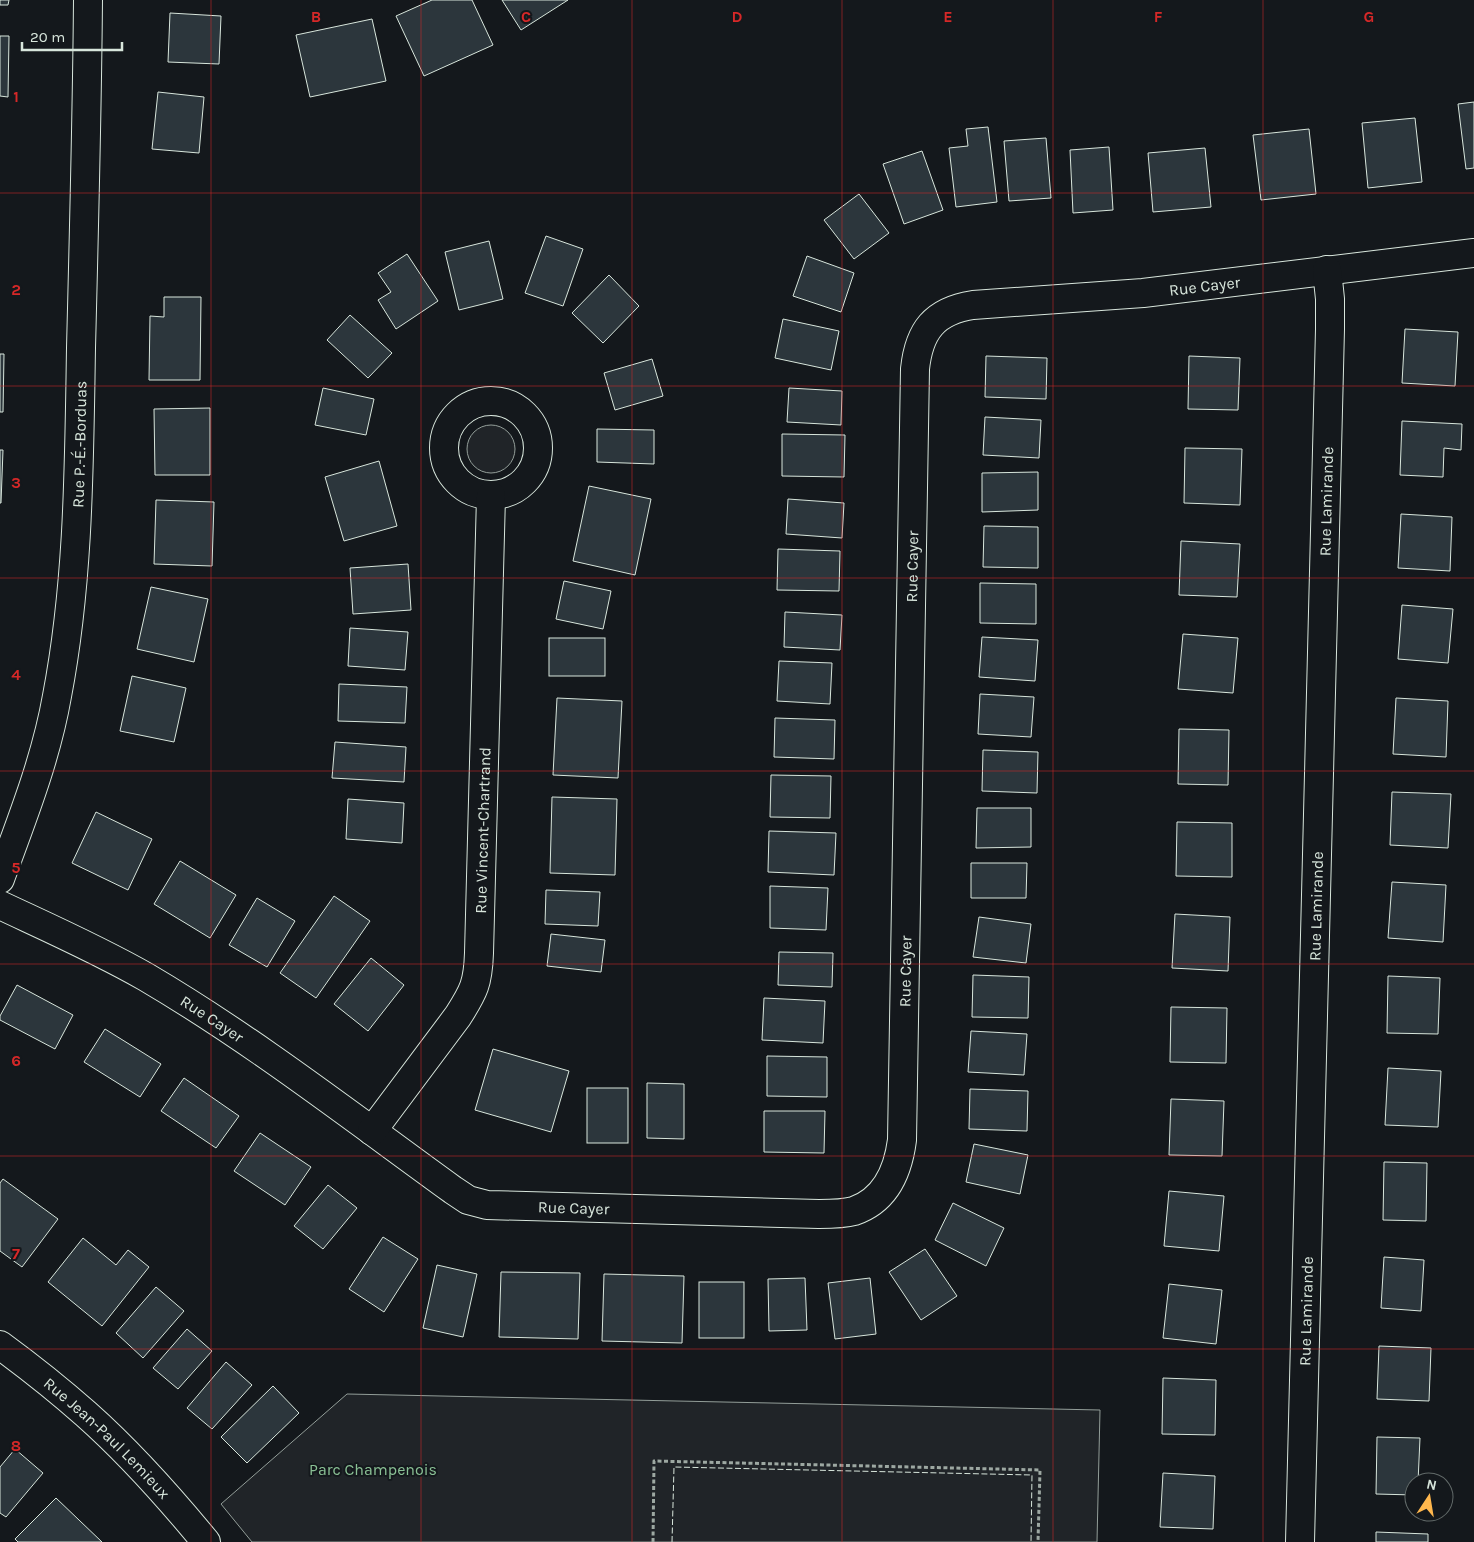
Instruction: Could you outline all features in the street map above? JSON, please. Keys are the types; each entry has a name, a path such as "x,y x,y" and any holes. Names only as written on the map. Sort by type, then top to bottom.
{"street":[{"name":"Rue P.-É.-Borduas","path":"0,878 38,773 57,698 75,568 79,485 88,0"},
{"name":"Rue Cayer","path":"0,905 92,949 151,981 237,1034 468,1200 487,1206 819,1214 854,1211 882,1193 895,1170 902,1140 915,379 916,358 926,332 935,321 947,312 962,306 1142,292 1474,253"},
{"name":"Rue Lamirande","path":"1300,1542 1330,329 1330,291 1326,270"},
{"name":"Rue Vincent-Chartrand","path":"372,1131 458,1016 476,982 479,953 491,496"},
{"name":"Rue Jean-Paul Lemieux","path":"0,1345 32,1368 87,1415 132,1458 174,1503 206,1542"}],"path":[{"path":"653,1542 654,1461 1040,1470 1038,1542"}],"green space":[{"path":"486,425 496,425 508,432 515,444 515,454 508,466 496,473 486,473 478,469 471,462 467,454 467,444 471,436 478,429"},
{"name":"Parc Champenois","path":"347,1394 1100,1410 1097,1542 252,1542 221,1504"}],"building":[{"path":"0,0 9,0 8,5 0,5"},
{"path":"432,0 472,0 493,45 424,76 396,16"},
{"path":"502,0 568,0 521,30"},
{"path":"170,13 221,16 219,64 168,62"},
{"path":"372,19 386,81 310,97 296,35"},
{"path":"0,36 9,36 8,97 0,96"},
{"path":"158,92 204,97 199,153 152,149"},
{"path":"1474,102 1474,168 1466,169 1458,104"},
{"path":"1415,118 1422,182 1368,188 1362,123"},
{"path":"988,127 997,202 956,207 949,148 968,146 966,129"},
{"path":"1309,129 1316,194 1261,200 1253,135"},
{"path":"1046,138 1051,198 1009,201 1004,141"},
{"path":"1109,147 1113,210 1073,213 1070,150"},
{"path":"1205,148 1211,207 1153,212 1148,153"},
{"path":"922,151 943,210 904,224 883,164"},
{"path":"859,194 889,233 854,259 824,220"},
{"path":"546,236 583,249 563,306 525,293"},
{"path":"489,241 503,299 459,310 445,252"},
{"path":"407,254 438,301 396,329 378,300 391,292 378,273"},
{"path":"807,256 854,273 841,312 793,296"},
{"path":"609,275 639,306 603,343 572,313"},
{"path":"164,297 201,297 200,380 149,380 150,316 164,317"},
{"path":"350,315 392,353 368,378 327,340"},
{"path":"783,319 839,331 831,370 775,358"},
{"path":"1405,329 1458,332 1455,386 1402,383"},
{"path":"0,354 4,354 3,412 0,412"},
{"path":"986,356 1047,358 1046,399 985,397"},
{"path":"1189,356 1240,358 1238,410 1188,409"},
{"path":"652,359 663,396 615,410 604,373"},
{"path":"323,388 374,399 366,435 315,425"},
{"path":"789,388 842,391 841,425 787,422"},
{"path":"210,408 210,475 155,475 154,409"},
{"path":"985,417 1041,420 1039,458 983,455"},
{"path":"1402,421 1462,424 1461,450 1444,448 1443,477 1400,475"},
{"path":"597,429 654,430 654,464 597,462"},
{"path":"782,434 845,435 844,477 782,476"},
{"path":"1185,448 1242,449 1240,505 1184,503"},
{"path":"0,450 3,450 1,503 0,503"},
{"path":"379,461 397,526 344,541 325,477"},
{"path":"1038,472 1038,510 982,512 982,473"},
{"path":"589,486 651,499 635,575 573,561"},
{"path":"788,499 844,503 842,538 786,534"},
{"path":"156,500 214,502 212,566 154,564"},
{"path":"1401,514 1452,517 1450,571 1398,568"},
{"path":"984,526 1038,527 1038,568 983,567"},
{"path":"1181,541 1240,544 1237,597 1179,595"},
{"path":"778,549 840,551 839,591 777,590"},
{"path":"408,564 411,610 353,614 350,568"},
{"path":"564,581 611,591 603,629 556,619"},
{"path":"980,583 1036,584 1036,624 980,623"},
{"path":"151,587 208,599 194,662 137,649"},
{"path":"1402,605 1453,609 1448,663 1398,659"},
{"path":"785,612 842,615 840,650 784,647"},
{"path":"350,628 408,632 405,670 348,666"},
{"path":"1183,634 1238,638 1233,693 1178,689"},
{"path":"982,637 1038,640 1035,681 979,677"},
{"path":"549,638 605,638 605,676 549,676"},
{"path":"779,661 832,663 830,704 777,701"},
{"path":"132,676 186,688 174,742 120,731"},
{"path":"339,684 407,687 405,723 338,721"},
{"path":"980,694 1034,697 1031,737 978,734"},
{"path":"557,698 622,701 618,778 553,775"},
{"path":"1396,698 1448,701 1446,757 1393,754"},
{"path":"775,718 835,720 834,759 774,757"},
{"path":"1179,729 1229,730 1228,785 1178,784"},
{"path":"335,742 406,747 404,782 332,778"},
{"path":"983,750 1038,752 1037,793 982,791"},
{"path":"771,775 831,776 830,818 770,817"},
{"path":"1392,792 1451,794 1448,848 1390,845"},
{"path":"552,797 617,799 615,875 550,873"},
{"path":"348,799 404,803 402,843 346,839"},
{"path":"977,808 1031,808 1031,847 976,848"},
{"path":"96,812 152,839 128,890 72,863"},
{"path":"1177,822 1232,823 1232,877 1176,876"},
{"path":"769,831 836,833 834,875 768,872"},
{"path":"180,861 236,895 210,938 154,904"},
{"path":"971,863 1027,863 1026,898 971,898"},
{"path":"1392,882 1446,885 1443,942 1388,938"},
{"path":"770,886 828,888 826,930 770,928"},
{"path":"546,890 600,892 598,926 545,924"},
{"path":"334,896 370,921 316,998 280,973"},
{"path":"257,898 295,921 267,967 229,945"},
{"path":"1175,914 1230,917 1228,971 1172,968"},
{"path":"979,917 1031,924 1026,963 973,957"},
{"path":"551,934 605,940 601,972 547,966"},
{"path":"779,952 833,953 832,987 778,985"},
{"path":"371,958 404,985 368,1031 334,1004"},
{"path":"973,975 1029,977 1028,1018 972,1017"},
{"path":"1388,976 1440,978 1438,1034 1387,1033"},
{"path":"17,985 73,1015 55,1049 0,1020 0,1016"},
{"path":"764,998 825,1001 823,1043 762,1040"},
{"path":"1171,1007 1227,1008 1226,1063 1170,1062"},
{"path":"105,1029 161,1064 140,1097 84,1062"},
{"path":"971,1031 1027,1034 1024,1075 968,1072"},
{"path":"493,1049 569,1071 551,1132 475,1110"},
{"path":"767,1056 827,1057 827,1097 767,1096"},
{"path":"1388,1068 1441,1071 1438,1127 1385,1125"},
{"path":"184,1078 239,1116 216,1148 161,1111"},
{"path":"647,1083 684,1084 684,1139 647,1138"},
{"path":"587,1088 628,1088 628,1143 587,1143"},
{"path":"970,1089 1028,1091 1027,1131 969,1129"},
{"path":"1171,1099 1224,1101 1222,1156 1169,1155"},
{"path":"764,1111 825,1111 824,1153 764,1152"},
{"path":"260,1133 311,1167 285,1205 234,1171"},
{"path":"974,1144 1028,1155 1020,1194 966,1182"},
{"path":"1384,1162 1427,1163 1426,1221 1383,1220"},
{"path":"3,1179 58,1219 22,1267 0,1251 0,1183"},
{"path":"328,1185 357,1208 323,1249 294,1226"},
{"path":"1169,1191 1224,1196 1219,1251 1164,1246"},
{"path":"953,1203 1004,1228 986,1266 935,1240"},
{"path":"383,1237 418,1259 384,1312 349,1289"},
{"path":"83,1238 116,1265 128,1250 149,1267 102,1326 48,1282"},
{"path":"925,1249 957,1296 921,1320 889,1272"},
{"path":"1384,1257 1424,1260 1421,1311 1381,1308"},
{"path":"437,1265 477,1274 463,1337 423,1328"},
{"path":"501,1272 580,1273 578,1339 499,1337"},
{"path":"604,1274 684,1276 682,1343 602,1341"},
{"path":"805,1278 807,1330 769,1331 768,1279"},
{"path":"870,1278 876,1334 835,1339 828,1283"},
{"path":"699,1282 744,1282 744,1338 699,1338"},
{"path":"1169,1284 1222,1290 1216,1344 1163,1338"},
{"path":"156,1287 184,1311 143,1358 116,1333"},
{"path":"187,1329 212,1351 178,1389 153,1368"},
{"path":"1379,1346 1431,1348 1429,1401 1377,1399"},
{"path":"226,1362 252,1385 212,1429 187,1408"},
{"path":"1163,1378 1216,1380 1215,1435 1162,1434"},
{"path":"273,1386 299,1413 247,1463 221,1437"},
{"path":"1377,1437 1420,1438 1418,1472 1404,1472 1404,1495 1376,1494"},
{"path":"15,1449 43,1473 6,1517 0,1513 0,1467"},
{"path":"1163,1473 1215,1476 1213,1529 1160,1527"},
{"path":"56,1498 102,1542 18,1542 15,1539"},
{"path":"1376,1532 1428,1534 1428,1542 1376,1542"}],"fence":[{"path":"672,1542 674,1467 1032,1475 1031,1542"}]}
